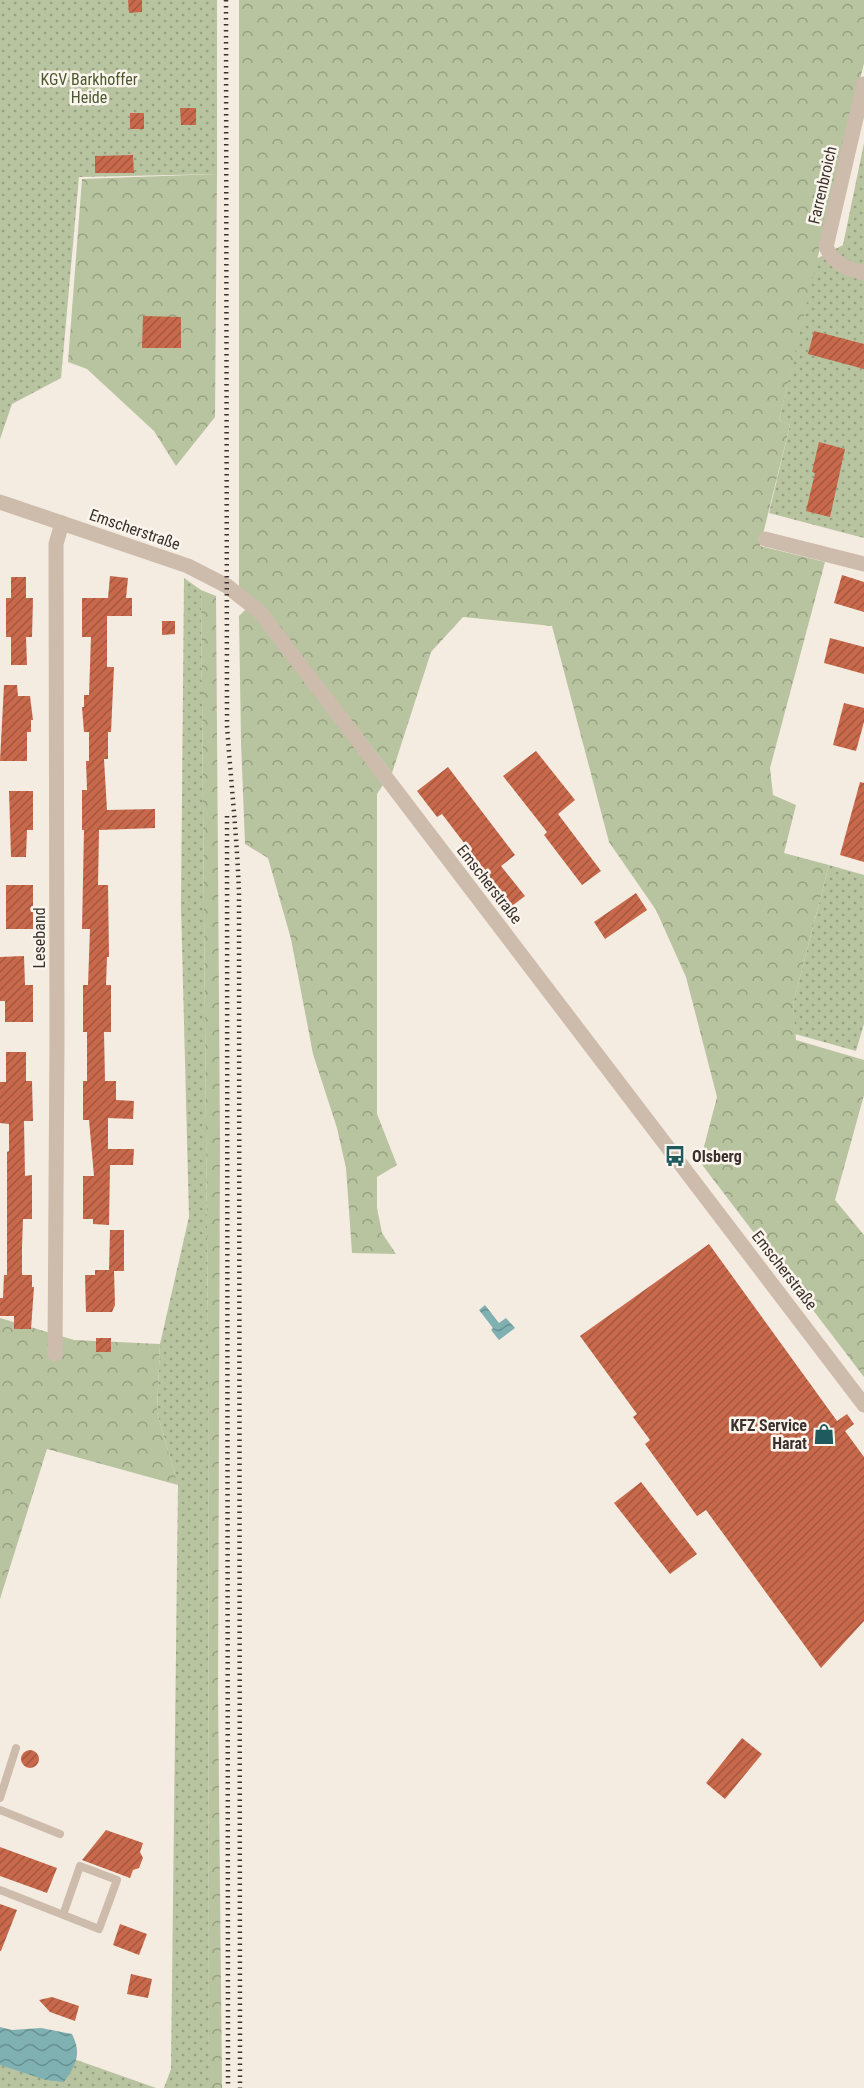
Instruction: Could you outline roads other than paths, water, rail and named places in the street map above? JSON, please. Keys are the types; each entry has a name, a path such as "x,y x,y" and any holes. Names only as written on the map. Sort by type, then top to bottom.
{"street":[{"name":"Farrenbroich","path":"864,84 826,247 832,259 864,273"},
{"name":"Emscherstraße","path":"0,502 188,566 227,586 264,617 864,1405"},
{"name":"Leseband","path":"55,1354 56,544 62,522"},
{"path":"765,539 864,564"}],"lane":[{"path":"0,1798 16,1748"},
{"path":"0,1810 60,1834"},
{"path":"0,1890 63,1915 99,1929 117,1880 80,1866 63,1915"}],"water":[{"path":"485,1305 499,1323 506,1318 515,1328 499,1340 479,1310"},
{"path":"0,2027 12,2030 41,2028 72,2034 77,2047 76,2059 64,2082 46,2080 0,2065"}],"railway":[{"path":"226,0 227,726 239,893 240,2088"},
{"path":"227,816 228,2088"}],"place":[{"name":"Olsberg","path":"675,1156"},
{"name":"KFZ Service Harat","path":"824,1434"}],"park label":[{"name":"KGV Barkhoffer Heide","path":"89,88"}]}
